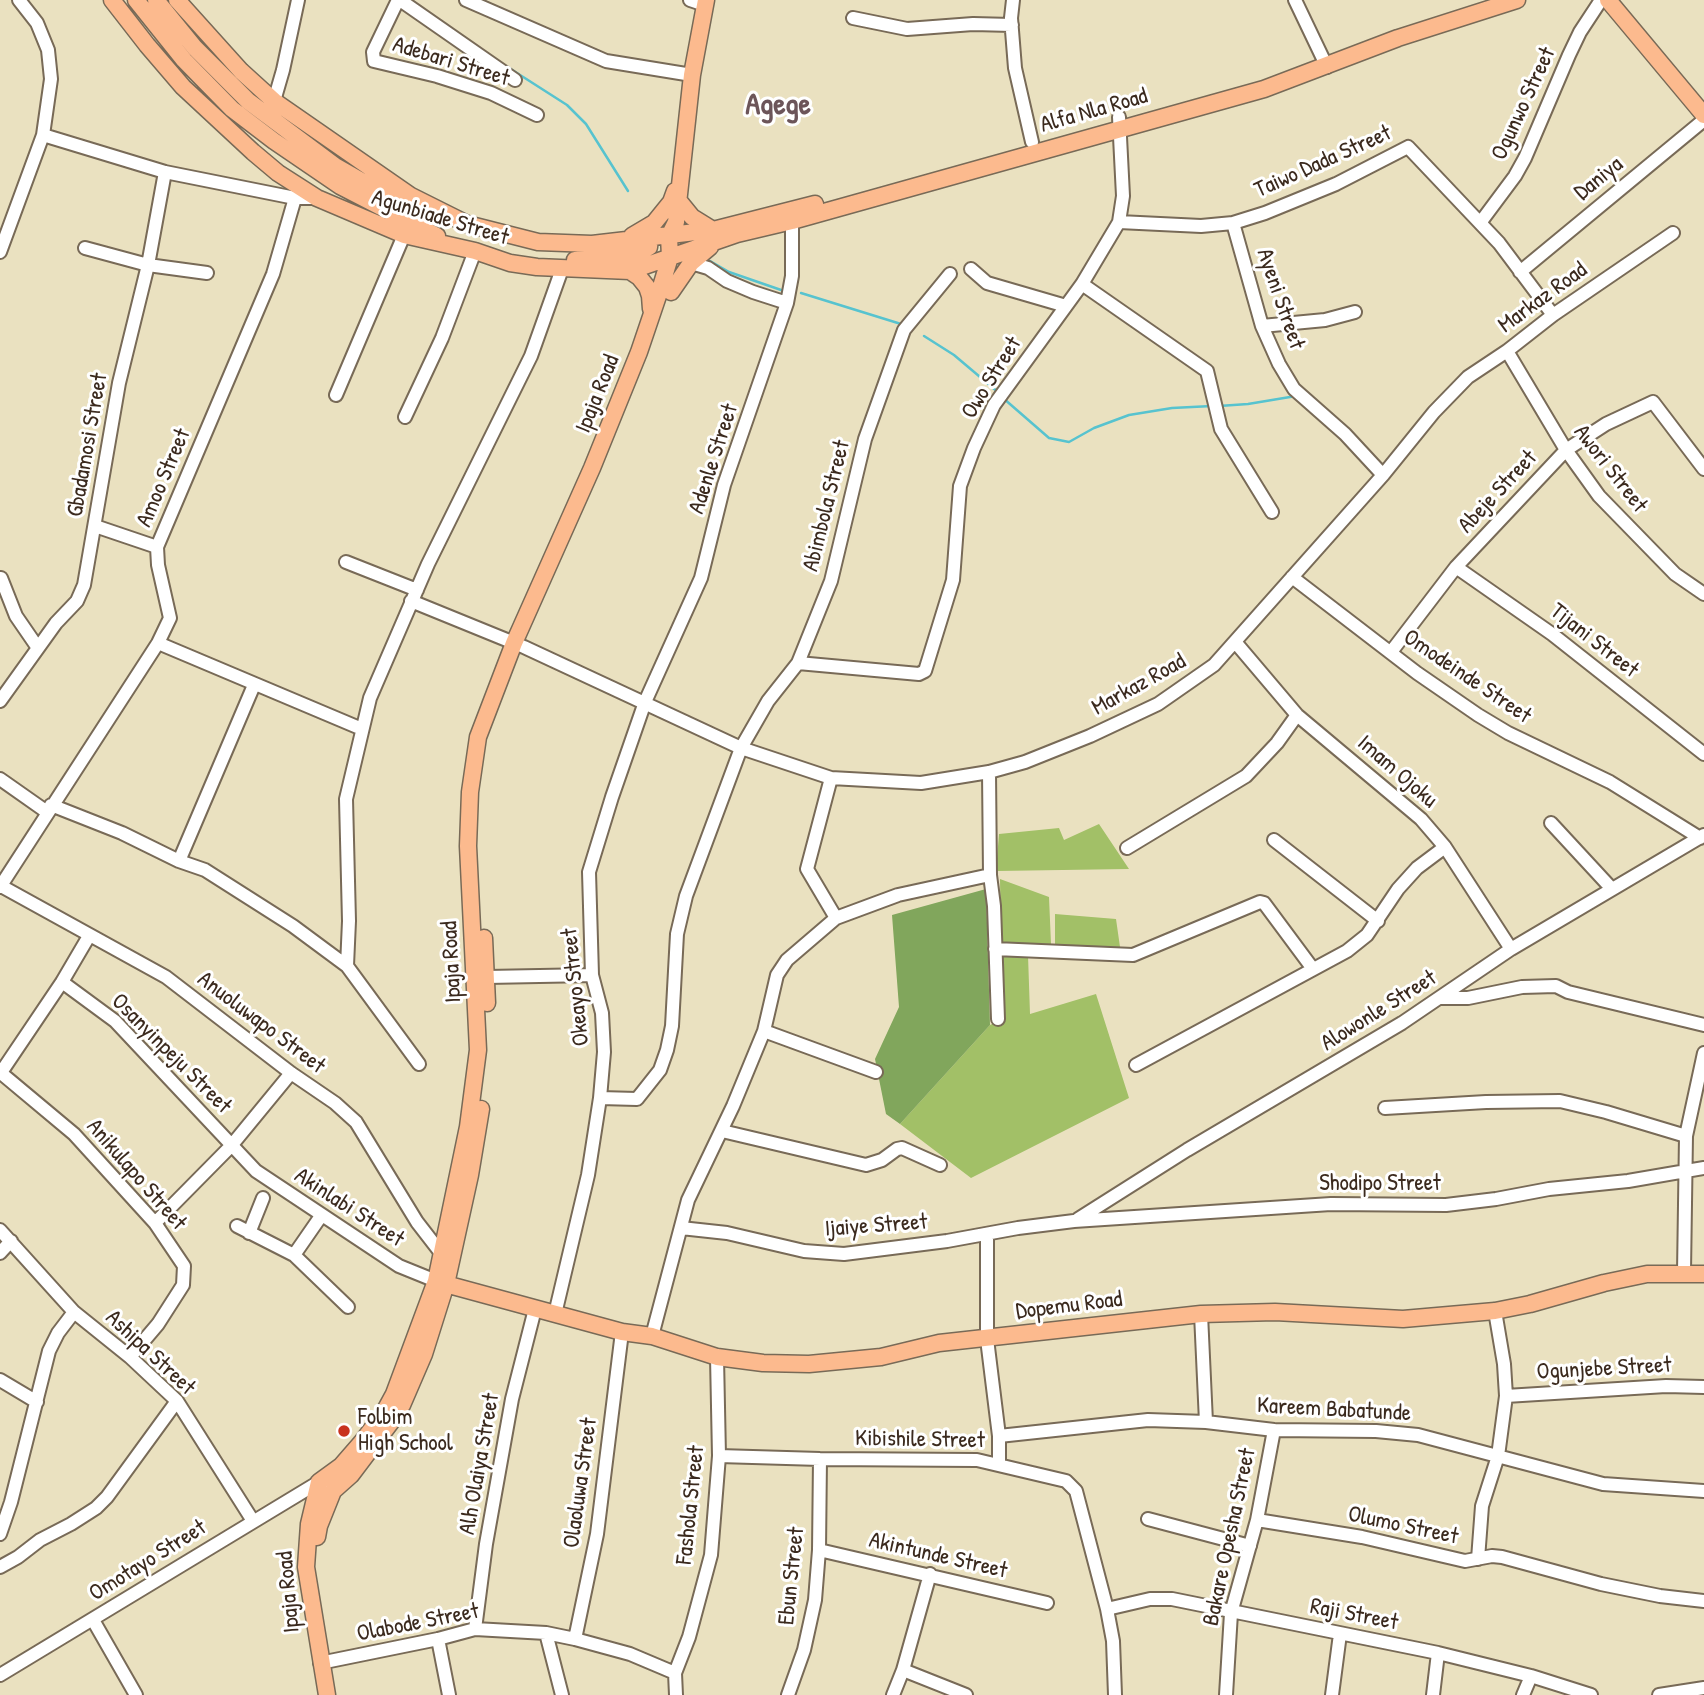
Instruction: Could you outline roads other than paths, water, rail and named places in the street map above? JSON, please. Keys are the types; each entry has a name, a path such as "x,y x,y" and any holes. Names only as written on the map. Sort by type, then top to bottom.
{"main road":[{"name":"Agunbiade Street","path":"113,0 183,87 278,173 317,198 404,235 474,251 510,263 562,269 630,271 680,258"},
{"path":"136,0 204,82 232,109 340,186 458,248"},
{"path":"156,0 194,48 221,76 289,134 335,166 377,190 419,210 467,224"},
{"name":"Agunbiade Street","path":"177,0 241,71 310,128 411,196 467,224 561,245 621,242 675,231"},
{"name":"Alfa Nla Road","path":"1326,62 1399,27 1483,0"},
{"name":"Alfa Nla Road","path":"675,231 713,230 790,216 1326,62 1517,0"},
{"path":"1608,0 1704,118"},
{"name":"Ipaja Road","path":"447,1255 478,1050 468,846 478,737 605,459 671,292 680,258 675,231 700,2"},
{"name":"Alfa Nla Road","path":"680,258 790,216 1032,142 1120,122"},
{"path":"621,242 654,223 671,202 681,176"},
{"path":"679,201 692,217 713,230"},
{"path":"474,251 576,260 624,257 649,247 650,238"},
{"name":"Ipaja Road","path":"519,645 648,327 680,258"},
{"path":"630,271 639,277 650,296 652,306 648,327"},
{"name":"Ipaja Road","path":"337,1695 325,1662 307,1584 309,1524 326,1487 382,1416 405,1367 441,1282 479,1129 488,1050 487,977 473,792"},
{"name":"Dopemu Road","path":"441,1282 622,1332 652,1336 717,1356 763,1363 809,1364 881,1357 939,1343 1201,1314 1275,1312 1403,1320 1495,1311 1647,1274 1704,1274"},
{"name":"Ipaja Road","path":"325,1662 327,1695"}],"street":[{"path":"0,252 43,135 51,79 48,50 37,23 19,0"},
{"path":"274,100 298,0"},
{"path":"399,0 516,80"},
{"name":"Adebari Street","path":"399,0 373,52 374,61 438,76 491,93 537,116"},
{"path":"466,0 606,61 692,75"},
{"path":"1013,0 1015,68 1032,142"},
{"path":"1294,0 1326,62"},
{"name":"Ogunwo Street","path":"1480,223 1525,158 1580,32 1601,0"},
{"path":"853,19 907,29 973,24 1012,25"},
{"name":"Daniya","path":"1520,272 1704,118"},
{"name":"Owo Street","path":"798,663 919,674 925,671 953,580 960,486 994,405 1082,284 1119,222 1122,196 1120,122"},
{"path":"43,135 165,172 247,190 295,198 317,198"},
{"name":"Taiwo Dada Street","path":"1119,222 1201,226 1233,223 1336,184 1408,146 1499,243 1552,315"},
{"name":"Gbadamosi Street","path":"0,701 56,622 77,601 84,585 119,383 148,265 165,172"},
{"name":"Amoo Street","path":"0,887 158,643 170,618 158,565 157,547 273,274 295,198"},
{"name":"Adenle Street","path":"645,702 701,578 724,485 787,303 792,276 790,216"},
{"name":"Ayeni Street","path":"1233,223 1262,326 1279,364 1294,388 1383,475"},
{"name":"Markaz Road","path":"346,562 741,748 831,778 921,783 989,772 1025,762 1090,736 1158,704 1214,665 1383,475 1450,394 1468,377 1507,351 1552,315 1673,233"},
{"path":"336,395 404,235"},
{"path":"85,248 148,265 207,273"},
{"path":"405,417 442,338 474,251"},
{"path":"680,258 708,268 727,281 753,292 787,303"},
{"path":"346,966 349,921 346,799 370,698 414,595 531,356 562,269"},
{"path":"971,269 988,283 1066,306"},
{"name":"Abimbola Street","path":"600,1098 637,1099 660,1070 672,1027 677,934 686,897 741,748 768,702 798,663 831,581 864,439 904,330 950,274"},
{"path":"1082,284 1207,370 1221,429 1272,512"},
{"path":"1262,326 1325,320 1355,312"},
{"name":"Awori Street","path":"1507,351 1566,450 1599,496 1675,574 1704,594"},
{"name":"Abeje Street","path":"1391,652 1456,567 1566,450 1605,424 1653,402 1704,469"},
{"path":"95,526 157,547"},
{"name":"Tijani Street","path":"1456,567 1552,634 1704,754"},
{"name":"Omodeinde Street","path":"1292,577 1426,680 1488,721 1610,782 1702,836"},
{"path":"1,578 16,617 38,648"},
{"path":"158,643 362,729"},
{"name":"Imam Ojoku","path":"1236,643 1297,715 1421,819 1445,847 1511,948"},
{"path":"179,861 254,685"},
{"name":"Okeayo Street","path":"555,1314 588,1175 604,1052 602,1013 592,975 590,872 611,797 645,702"},
{"path":"1128,848 1246,776 1277,743 1297,715"},
{"path":"989,772 990,875 998,1019"},
{"path":"831,778 807,869 836,918"},
{"path":"0,779 49,808 122,833 179,861 205,870 293,926 346,966 419,1064"},
{"path":"1550,823 1612,888"},
{"name":"Alowonle Street","path":"1074,1221 1441,998 1511,948 1702,836"},
{"path":"1273,840 1378,920"},
{"path":"1136,1065 1347,951 1367,935 1398,889 1417,867 1445,847"},
{"path":"652,1336 688,1200 722,1131 764,1031 777,975 787,960 836,918 898,895 990,875"},
{"name":"Anuoluwapo Street","path":"0,887 166,977 291,1073 335,1103 356,1122 417,1222 447,1255"},
{"path":"995,949 1133,955 1260,902 1264,903 1313,969"},
{"path":"1,1074 89,936"},
{"path":"487,977 592,975"},
{"name":"Osanyinpeju Street","path":"62,982 115,1021 245,1161"},
{"path":"1441,998 1468,998 1522,986 1556,986 1568,992 1704,1024"},
{"path":"764,1031 876,1072"},
{"path":"1684,1272 1686,1136 1704,1053"},
{"path":"155,1223 231,1146 291,1073"},
{"name":"Anikulapo Street","path":"1,1074 74,1134 155,1223 184,1266 183,1285 158,1324 130,1357"},
{"path":"1385,1108 1497,1101 1560,1101 1686,1136"},
{"path":"722,1131 866,1165 882,1160 902,1148 940,1165"},
{"name":"Akinlabi Street","path":"245,1161 321,1216 400,1266 441,1282"},
{"name":"Shodipo Street","path":"1074,1221 1331,1204 1446,1205 1704,1168"},
{"path":"249,1233 263,1198"},
{"path":"294,1255 321,1216"},
{"name":"Ijaiye Street","path":"681,1228 727,1233 804,1251 844,1254 1074,1221"},
{"path":"237,1226 294,1255 348,1307"},
{"name":"Ashipa Street","path":"0,1230 74,1312 130,1357 177,1401 253,1521"},
{"path":"987,1234 988,1339 999,1436 999,1464"},
{"path":"0,1253 11,1241"},
{"name":"Alh Olaiya Street","path":"475,1629 486,1544 512,1399 535,1309"},
{"path":"1478,1559 1482,1506 1499,1456 1506,1396 1504,1364 1495,1311"},
{"path":"0,1534 6,1499 37,1402 49,1352 58,1333 74,1312"},
{"path":"1201,1314 1206,1422"},
{"name":"Olaoluwa Street","path":"575,1639 597,1534 622,1332"},
{"name":"Fashola Street","path":"676,1695 675,1673 689,1637 710,1555 719,1456 717,1356"},
{"path":"0,1380 37,1402"},
{"name":"Ogunjebe Street","path":"1506,1396 1666,1386 1704,1387"},
{"path":"0,1567 18,1557 40,1539 96,1508 107,1497 177,1401"},
{"name":"Kareem Babatunde","path":"999,1436 1148,1420 1206,1422 1274,1430 1376,1430 1408,1433 1603,1484 1704,1490"},
{"name":"Bakare Opesha Street","path":"1226,1695 1231,1613 1257,1520 1274,1430"},
{"name":"Kibishile Street","path":"719,1456 977,1460 1066,1481 1076,1491 1107,1609"},
{"name":"Ebun Street","path":"788,1695 804,1650 815,1600 820,1459"},
{"name":"Omotayo Street","path":"0,1675 253,1521 326,1487"},
{"path":"1148,1519 1250,1546"},
{"name":"Olumo Street","path":"1257,1520 1362,1537 1465,1561 1492,1556 1503,1557 1601,1584 1660,1596 1704,1601"},
{"name":"Akintunde Street","path":"818,1550 930,1574 1047,1604"},
{"path":"893,1695 903,1671 930,1574"},
{"name":"Raji Street","path":"1107,1609 1150,1599 1172,1599 1438,1653 1531,1676 1591,1695"},
{"path":"1107,1609 1113,1641 1115,1695"},
{"path":"93,1620 136,1695"},
{"name":"Olabode Street","path":"325,1662 475,1629 546,1633 575,1639 630,1654 675,1673"},
{"path":"546,1633 562,1695"},
{"path":"1332,1695 1340,1634"},
{"path":"438,1639 449,1695"},
{"path":"1433,1695 1438,1653"},
{"path":"903,1671 966,1695"},
{"path":"1523,1695 1531,1676"},
{"path":"1659,1695 1704,1688"}],"waterway":[{"path":"506,66 567,105 586,124 628,191"},
{"path":"710,261 729,272 784,291"},
{"path":"801,293 901,324"},
{"path":"924,336 954,355 999,393"},
{"path":"1219,406 1296,396"},
{"path":"1003,398 1049,438 1069,442 1094,428 1129,415 1172,408 1212,406"}],"place":[{"name":"Folbim High School","path":"344,1431"}],"district":[{"name":"Agege","path":"778,106"}]}
